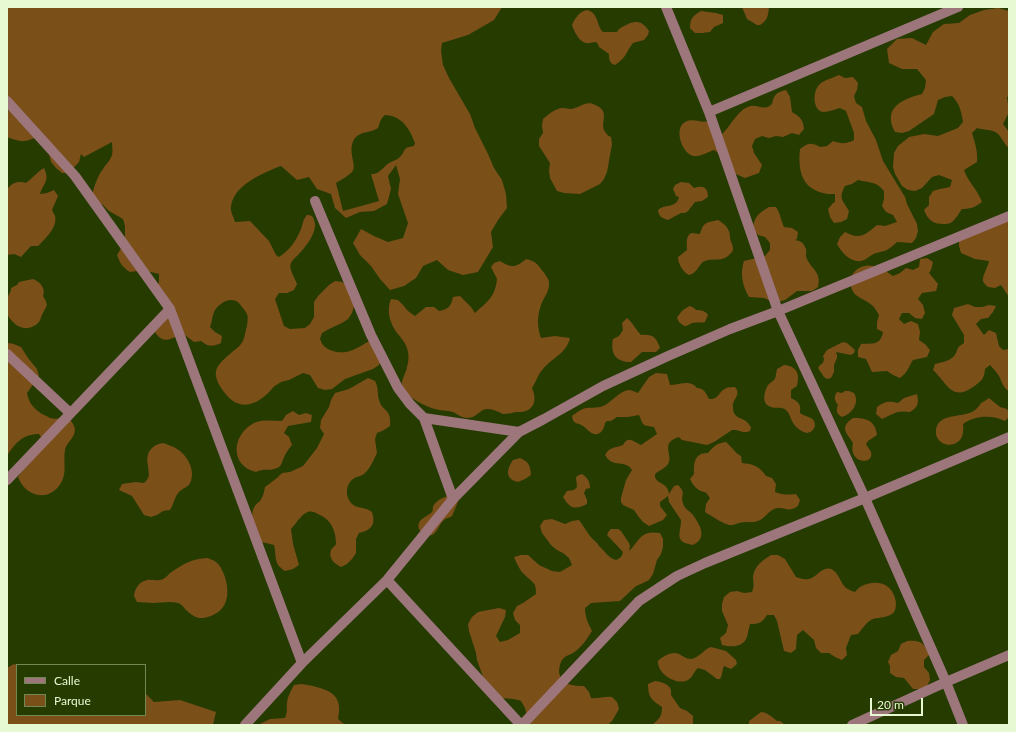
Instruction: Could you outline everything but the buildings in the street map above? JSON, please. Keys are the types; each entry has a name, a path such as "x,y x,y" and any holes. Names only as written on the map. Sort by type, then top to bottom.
{"street":[{"path":"666,7 709,112 778,311 865,498 946,682 963,725"},
{"path":"709,112 958,7"},
{"path":"7,100 75,176 170,309 302,663"},
{"path":"315,201 370,335 398,388 410,404 424,418 453,499"},
{"path":"246,725 302,663 387,580 453,499 519,432 603,386 668,356 723,332 778,311 1009,216"},
{"path":"7,480 170,309"},
{"path":"7,354 70,413"},
{"path":"424,418 519,432"},
{"path":"387,580 521,725 639,601 677,576 1009,437"},
{"path":"852,725 1009,655"}],"green space":[{"path":"7,7 502,7 494,20 468,35 442,43 441,51 443,65 470,114 494,168 502,180 506,194 507,208 491,232 493,247 478,272 463,275 448,270 437,260 423,266 416,278 404,286 390,290 360,255 353,243 361,229 388,242 403,238 408,223 398,194 400,179 396,165 388,176 391,189 387,204 374,211 360,212 346,218 335,208 331,194 317,189 309,177 297,180 281,166 250,181 237,192 233,199 231,209 235,222 250,221 269,241 276,255 279,257 295,241 307,215 313,218 315,229 313,234 290,265 297,284 294,290 287,293 279,293 275,299 284,326 290,329 305,328 310,324 314,317 314,302 318,296 335,281 342,282 348,286 354,306 352,313 348,319 342,323 322,333 320,339 322,344 332,351 347,352 370,341 382,357 379,365 373,369 345,379 332,389 325,390 318,388 310,375 303,373 276,385 256,402 244,405 239,404 229,398 217,380 216,371 220,363 239,347 242,342 247,326 247,314 237,301 230,300 223,302 214,312 210,327 222,336 221,343 211,346 201,341 194,342 182,333 167,340 163,340 157,335 150,325 164,309 156,289 159,282 159,274 144,271 130,272 123,267 117,255 125,242 125,226 123,219 109,211 92,196 99,175 112,155 112,142 84,157 81,154 79,162 69,173 62,173 51,162 49,154 37,137 22,141 7,137","holes":["385,115 396,117 408,128 415,143 414,146 406,148 400,157 389,163 379,172 371,174 379,201 343,211 336,183 352,172 354,166 352,148 355,138 360,134 378,128"]},
{"path":"742,7 769,7 767,18 763,23 757,25 747,19"},
{"path":"998,8 1009,11 1009,96 1007,97 1009,112 1003,124 1009,132 1009,148 995,132 977,128 972,133 977,151 977,162 964,170 982,202 968,209 962,209 951,223 939,224 929,219 924,210 929,205 929,197 933,191 950,187 952,180 939,175 932,177 922,188 915,191 908,190 902,186 895,174 893,167 894,153 898,146 909,137 924,134 938,136 958,128 963,122 961,111 957,102 952,96 945,97 938,100 934,114 909,131 902,133 895,132 891,117 893,111 901,102 922,94 925,88 926,80 917,69 902,69 889,63 887,49 897,39 912,38 926,45 933,32 944,24 959,23 970,15 984,10"},
{"path":"587,10 594,14 603,32 617,32 620,28 628,24 637,22 647,28 649,31 648,35 644,40 633,43 624,57 615,65 610,62 609,54 599,47 596,42 583,42 574,31 572,25 578,15"},
{"path":"701,11 723,15 723,23 714,27 710,32 695,33 690,28 691,20"},
{"path":"839,75 845,78 853,77 858,83 854,96 856,103 862,107 866,121 876,140 883,161 905,197 917,224 918,231 916,238 912,243 897,242 887,250 875,253 861,261 850,259 837,244 840,237 845,232 859,236 866,234 877,225 885,226 897,222 893,215 886,212 882,206 884,191 875,184 858,180 845,186 842,199 849,211 847,219 834,223 830,217 828,209 835,202 835,194 821,193 812,189 803,178 799,160 800,149 805,145 814,144 820,147 827,146 833,141 844,143 854,140 854,133 846,111 840,108 826,112 820,111 815,101 815,92 819,85 826,80"},
{"path":"786,90 790,97 792,112 801,119 804,129 799,135 792,133 783,137 776,136 769,138 762,136 755,139 752,146 754,153 762,165 759,173 745,178 732,172 720,154 714,150 701,155 693,156 684,148 680,134 680,128 683,123 690,120 708,122 721,135 725,132 738,114 746,108 751,106 763,108 768,107 772,104 776,94"},
{"path":"590,103 602,109 604,113 604,129 611,137 612,144 607,172 600,184 580,194 557,191 550,178 550,163 539,146 539,139 543,133 543,119 557,109 573,109"},
{"path":"44,168 46,172 46,181 40,194 54,190 58,196 52,210 55,216 55,224 38,246 31,246 21,257 14,254 7,255 7,189 16,183 26,183"},
{"path":"681,182 689,183 694,188 702,187 706,189 708,197 702,201 695,202 685,213 681,213 668,220 662,218 658,210 673,205 678,201 679,197 676,196 673,189 675,185"},
{"path":"769,207 776,207 784,227 792,228 798,232 797,239 795,240 804,245 808,261 817,273 819,281 818,287 812,291 797,291 785,300 778,302 764,298 749,297 742,279 744,261 765,256 770,250 770,243 765,237 758,235 753,229 758,215"},
{"path":"1009,215 1009,297 1001,285 995,288 988,287 984,284 983,277 989,261 975,259 961,253 959,239"},
{"path":"718,220 728,229 733,251 723,259 708,260 703,262 692,274 689,275 681,268 678,257 687,250 688,236 692,233 700,234 706,223"},
{"path":"927,258 933,262 929,273 938,284 936,291 922,293 918,299 923,305 925,313 922,319 915,318 909,313 902,313 899,319 904,324 911,321 918,324 920,332 919,340 930,350 927,357 913,360 906,372 900,378 887,371 872,372 866,359 858,357 858,350 861,344 878,342 883,332 877,329 879,315 875,308 854,293 851,287 851,277 854,272 862,266 868,265 879,267 893,276 906,268 913,270 919,267 920,259"},
{"path":"526,259 533,261 538,265 549,282 548,291 539,313 538,326 541,338 555,336 570,338 566,348 541,371 538,376 532,388 534,401 532,407 525,411 505,414 485,409 475,416 465,418 453,412 437,410 427,406 405,393 402,387 402,381 408,364 408,353 405,344 391,321 389,308 391,299 398,300 415,316 426,307 434,307 439,311 445,309 450,305 453,297 460,296 475,313 493,295 495,290 497,279 491,267 494,263 500,261 507,265 513,266"},
{"path":"33,279 43,288 43,296 47,305 36,325 30,328 23,328 13,322 7,314 7,300 11,288 19,282"},
{"path":"968,304 975,307 989,305 996,306 988,318 981,319 976,324 984,335 989,330 996,333 999,346 1003,350 1009,349 1009,391 1004,387 998,375 990,365 985,369 984,376 980,382 966,391 960,392 955,392 950,389 933,370 935,364 952,358 958,347 964,343 964,335 952,315 954,308"},
{"path":"690,306 696,310 703,311 708,315 705,322 692,323 684,326 679,322 677,318 678,316 683,310"},
{"path":"627,318 641,335 654,337 660,348 656,352 642,352 631,362 621,361 615,356 612,349 613,339 619,336 623,330 622,323"},
{"path":"843,342 847,343 855,350 854,353 851,355 836,352 837,358 834,365 834,372 831,378 827,379 818,368 823,363 823,356 827,350"},
{"path":"7,343 21,347 37,369 39,376 27,393 32,405 39,412 50,418 64,418 69,420 72,422 75,430 75,433 65,450 64,473 62,481 52,493 45,495 39,495 27,490 18,477 43,440 39,434 33,434 20,440 7,456"},
{"path":"784,365 792,367 798,374 797,386 791,390 791,398 799,404 800,413 814,420 815,426 810,432 804,432 796,427 786,410 771,407 765,401 765,391 768,385 775,379 777,369"},
{"path":"656,373 667,374 670,385 688,383 694,385 703,390 709,399 713,399 729,387 735,387 738,392 733,404 734,414 745,420 751,427 750,431 747,432 732,430 707,445 682,440 679,437 670,442 668,446 668,464 655,474 655,477 666,487 669,494 674,486 678,485 681,488 684,505 693,515 701,531 700,539 693,545 687,544 680,539 681,520 669,502 668,496 660,502 660,506 667,515 663,520 649,526 643,522 634,510 623,505 621,498 626,480 632,470 626,465 612,462 605,455 610,449 623,445 627,440 631,440 641,445 657,434 654,427 644,424 639,415 617,417 611,421 607,421 600,433 593,434 583,426 574,422 572,416 580,410 586,408 603,406 625,391 630,390 638,393 649,377"},
{"path":"368,378 375,381 380,404 390,416 390,426 377,433 375,439 377,453 364,474 355,478 348,484 347,495 352,504 357,507 368,509 372,512 372,526 359,533 356,539 356,553 347,564 341,567 334,563 330,556 331,550 336,544 332,526 323,516 314,512 308,512 302,516 291,529 293,544 299,565 293,569 285,571 277,563 274,545 259,542 252,519 253,510 262,498 265,487 282,473 290,472 303,466 317,448 324,434 320,428 321,420 335,393 349,389"},
{"path":"845,391 854,393 856,401 852,411 846,416 842,417 837,412 838,405 835,397 837,392 842,393"},
{"path":"917,394 917,405 910,412 898,412 882,419 876,414 877,407 882,404 890,402 898,403 904,398"},
{"path":"989,398 1000,407 1007,409 1009,417 1005,421 990,417 973,419 963,424 962,436 957,443 950,445 942,443 939,440 936,433 936,428 941,421 949,417 968,414"},
{"path":"293,411 299,415 306,413 312,415 311,422 288,426 284,433 289,437 292,445 280,466 271,470 261,470 256,472 241,464 237,450 238,442 246,428 260,421 282,421 286,415"},
{"path":"853,418 866,419 872,423 876,430 877,435 866,444 871,452 871,456 866,461 862,461 854,456 853,443 845,428 848,422"},
{"path":"726,442 741,456 742,463 756,466 766,476 772,478 776,484 775,492 781,494 796,494 800,500 798,506 789,509 777,508 770,511 758,521 743,522 731,525 721,522 705,512 706,504 710,498 706,493 696,488 690,479 694,474 695,460 701,454 708,453 716,445"},
{"path":"163,443 172,446 184,455 191,467 192,476 189,485 180,491 170,510 163,511 151,517 144,515 132,496 119,490 122,484 136,482 144,483 148,479 148,454 152,448"},
{"path":"520,458 528,464 531,475 518,482 509,477 508,472 513,460"},
{"path":"582,474 590,484 590,488 586,489 584,493 587,504 576,508 568,504 563,497 567,491 574,490 577,487 576,477"},
{"path":"448,496 459,499 452,516 444,520 436,532 432,535 422,532 418,526 420,521 433,511 433,507 437,501"},
{"path":"552,519 565,524 579,520 599,546 609,556 616,560 621,557 623,552 607,535 611,529 618,529 621,531 629,543 629,551 645,534 651,532 660,533 663,539 661,554 649,580 636,586 620,601 591,603 585,608 586,617 592,631 581,646 576,651 564,658 560,664 560,676 562,680 568,684 584,686 589,692 591,698 612,697 617,702 619,709 608,725 529,725 525,708 521,701 499,698 485,682 469,631 468,624 472,617 478,612 499,608 506,610 505,617 496,636 500,642 508,640 520,633 520,625 515,620 513,613 517,606 536,594 536,587 522,572 514,557 528,555 539,565 552,571 560,572 572,565 569,558 551,545 542,533 540,526 544,520"},
{"path":"771,555 778,555 785,559 796,577 802,579 812,578 822,570 828,568 834,570 846,588 855,592 860,587 868,584 879,583 885,585 894,595 896,606 894,612 890,615 871,620 858,634 851,635 846,648 847,655 842,660 829,653 821,653 816,648 814,640 803,630 797,635 796,649 791,653 784,651 777,621 774,615 767,615 764,620 756,624 750,624 747,637 740,645 722,645 720,638 726,633 728,625 722,611 724,597 730,592 752,592 755,570 762,561"},
{"path":"208,558 215,561 219,565 227,584 227,597 223,608 219,612 208,617 198,618 178,603 137,602 134,596 136,588 142,582 147,580 161,580 188,562"},
{"path":"907,641 921,643 929,655 924,660 924,667 929,673 930,680 927,686 921,689 913,689 904,678 896,677 890,673 890,666 888,662 891,655 898,651 901,644"},
{"path":"711,647 726,651 736,660 737,664 731,669 724,666 720,679 717,679 705,670 698,668 688,680 673,680 664,674 659,666 658,661 668,654 676,653 691,659 697,657"},
{"path":"14,664 16,665 16,716 146,716 146,694 154,702 180,700 216,712 213,725 7,725 7,668"},
{"path":"655,681 669,686 671,695 680,708 693,716 692,725 652,725 660,718 662,710 662,707 653,700 649,693 648,684"},
{"path":"302,684 323,689 333,694 339,704 338,719 344,725 258,725 270,719 285,718 290,692 294,685"},
{"path":"761,712 769,715 777,721 780,721 784,725 749,725 749,721"}]}
